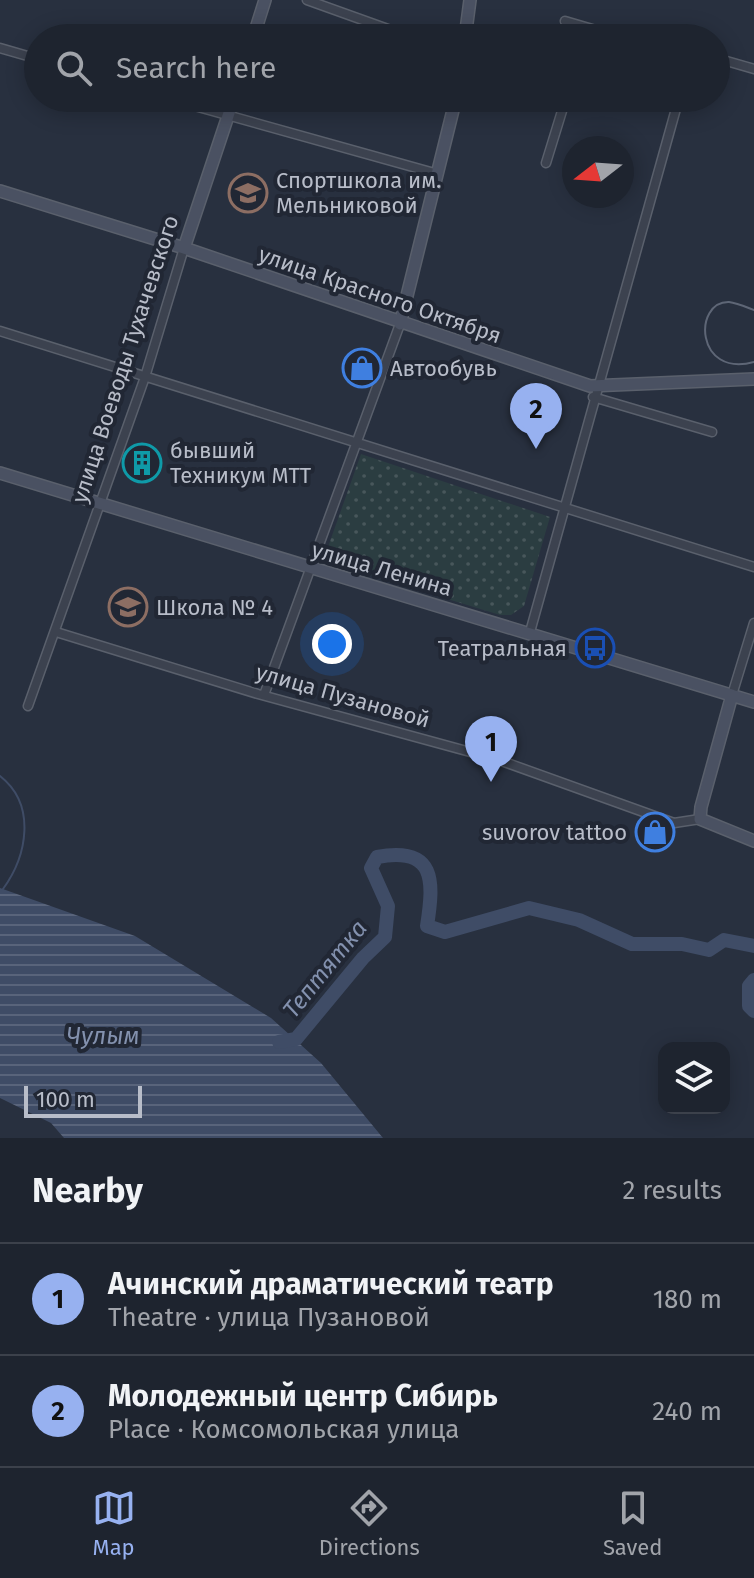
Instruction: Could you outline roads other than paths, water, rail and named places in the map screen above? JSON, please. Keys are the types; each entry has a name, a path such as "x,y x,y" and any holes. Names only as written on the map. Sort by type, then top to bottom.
{"main road":[{"path":"257,24 265,0"},
{"path":"467,24 470,0"},
{"name":"улица Воеводы Тухачевского","path":"184,248 230,112"},
{"path":"400,324 453,112"},
{"name":"улица Красного Октября","path":"0,191 184,248 597,392 754,379"},
{"name":"улица Ленина","path":"0,473 754,702"},
{"path":"700,819 732,695"},
{"name":"улица Пузановой","path":"700,819 754,841"}],"street":[{"path":"307,0 374,24"},
{"path":"565,21 573,24"},
{"path":"0,48 24,55"},
{"path":"730,62 754,69"},
{"path":"212,112 438,174"},
{"path":"546,163 562,112"},
{"path":"530,632 675,112"},
{"name":"улица Воеводы Тухачевского","path":"28,706 145,377 184,248"},
{"path":"264,695 400,324"},
{"path":"0,331 754,567"},
{"path":"597,392 712,432"},
{"path":"732,695 754,623"},
{"name":"улица Пузановой","path":"56,632 264,695 496,759 674,823 700,819"}],"water":[{"name":"Чулым","path":"0,888 135,936 271,1018 321,1063 383,1138 64,1138 51,1123 0,1098"}],"waterway":[{"path":"0,776 12,788 24,816 18,862 3,889"},
{"name":"Тептятка","path":"279,1042 296,1039 363,958 385,937 388,906 371,868 377,857 396,855 421,862 430,881 427,926 445,932 529,908 579,920 632,944 682,944 709,950 724,940 754,946"},
{"name":"Тептятка","path":"754,980 749,986 749,1006 754,1011"}],"tram line":[{"path":"754,310 729,302 717,305 709,313 706,325 706,338 711,350 720,359 735,364 754,362"}],"place":[{"name":"Спортшкола им. Мельниковой","path":"248,193"},
{"name":"Автообувь","path":"362,368"},
{"name":"Молодежный центр Сибирь","path":"536,449"},
{"name":"бывший Техникум МТТ","path":"142,463"},
{"name":"Школа № 4","path":"128,607"},
{"name":"Театральная","path":"595,648"},
{"name":"Ачинский драматический театр","path":"491,782"},
{"name":"suvorov tattoo","path":"655,832"}]}
